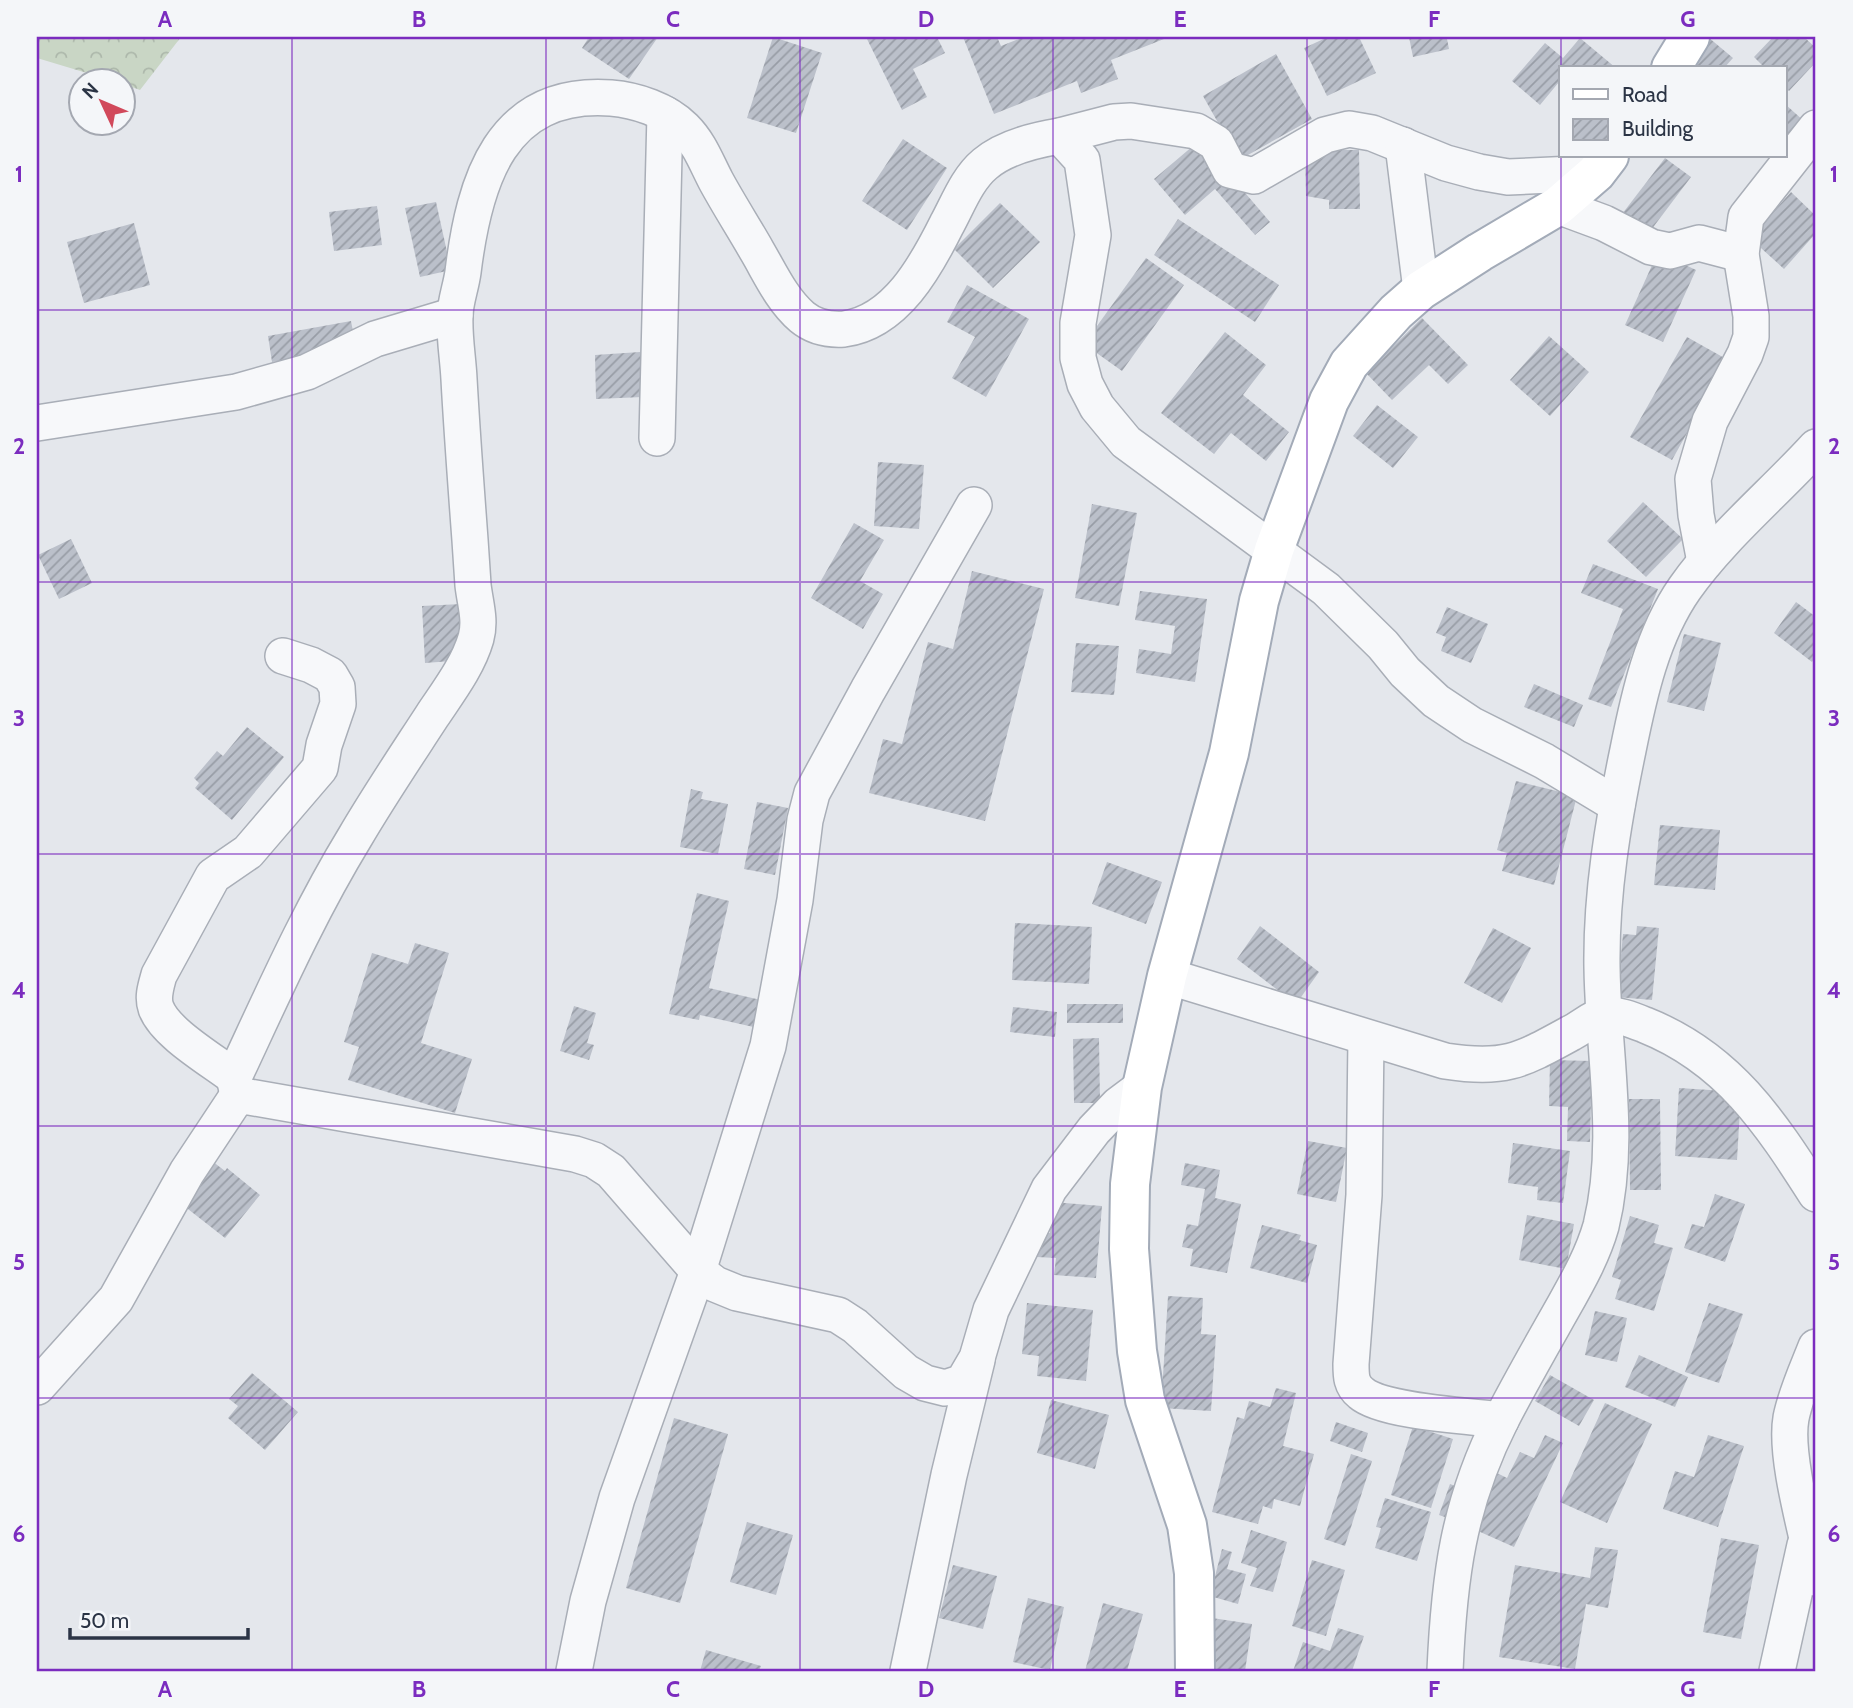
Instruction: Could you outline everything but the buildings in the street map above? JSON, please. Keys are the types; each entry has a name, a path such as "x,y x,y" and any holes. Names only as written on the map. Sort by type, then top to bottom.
{"main road":[{"path":"1672,66 1690,37"},
{"path":"1195,1671 1194,1573 1187,1525 1145,1400 1136,1340 1129,1249 1130,1184 1142,1087 1167,976 1229,753 1259,601 1274,550 1328,401 1349,364 1396,312 1421,290 1558,206 1602,165"}],"street":[{"path":"37,1387 116,1299 236,1086 312,910 356,834 453,684 477,635 478,612 466,495 455,315 467,237 479,191 492,159 508,134 528,116 555,103 612,98 641,104 665,114 683,127 704,154 714,178 788,303 806,321 826,329 847,328 868,322 886,311 915,281 968,183 985,163 1030,141 1114,122 1131,121 1196,131 1216,144 1230,170 1254,176 1325,135 1349,129 1372,133 1446,163 1508,177 1602,165"},
{"path":"657,438 665,114"},
{"path":"1706,562 1696,514 1693,479 1710,421 1751,337 1751,316 1741,254 1746,217 1816,128"},
{"path":"1060,136 1082,160 1093,235 1078,323 1078,358 1085,384 1097,407 1126,442 1326,589 1436,701 1617,805"},
{"path":"1404,145 1421,290"},
{"path":"1558,206 1604,223 1651,247 1670,251 1699,243 1741,254"},
{"path":"37,423 236,392 307,372 375,340 455,315"},
{"path":"1445,1671 1449,1592 1454,1558 1464,1513 1481,1462 1501,1420 1588,1262 1600,1230 1608,1193 1611,1097 1602,968 1608,856 1637,707 1651,658 1665,622 1684,589 1706,562 1816,447"},
{"path":"575,1671 588,1601 617,1498 698,1270 768,1046 795,900 805,820 812,793 974,505"},
{"path":"282,656 311,665 330,675 337,687 338,704 324,746 320,768 248,852 213,876 159,975 154,993 155,1006 171,1029 236,1086 594,1160 611,1171 698,1270 715,1284 737,1293 838,1315 855,1326 906,1372 925,1383 944,1388 962,1382 977,1358"},
{"path":"1167,976 1445,1061 1478,1066 1508,1063 1536,1053 1605,1015 1634,1020 1690,1046 1716,1065 1748,1096 1779,1136 1816,1194"},
{"path":"1366,1038 1364,1195 1351,1364 1352,1382 1362,1394 1395,1406 1501,1420"},
{"path":"908,1671 949,1475 991,1310 1049,1189 1094,1130 1118,1105 1142,1087"},
{"path":"1816,1346 1791,1420 1794,1468 1816,1578"},
{"path":"1777,1671 1808,1533"}],"green space":[{"path":"37,37 181,37 140,90 136,89 136,66 66,67 37,58"}]}
